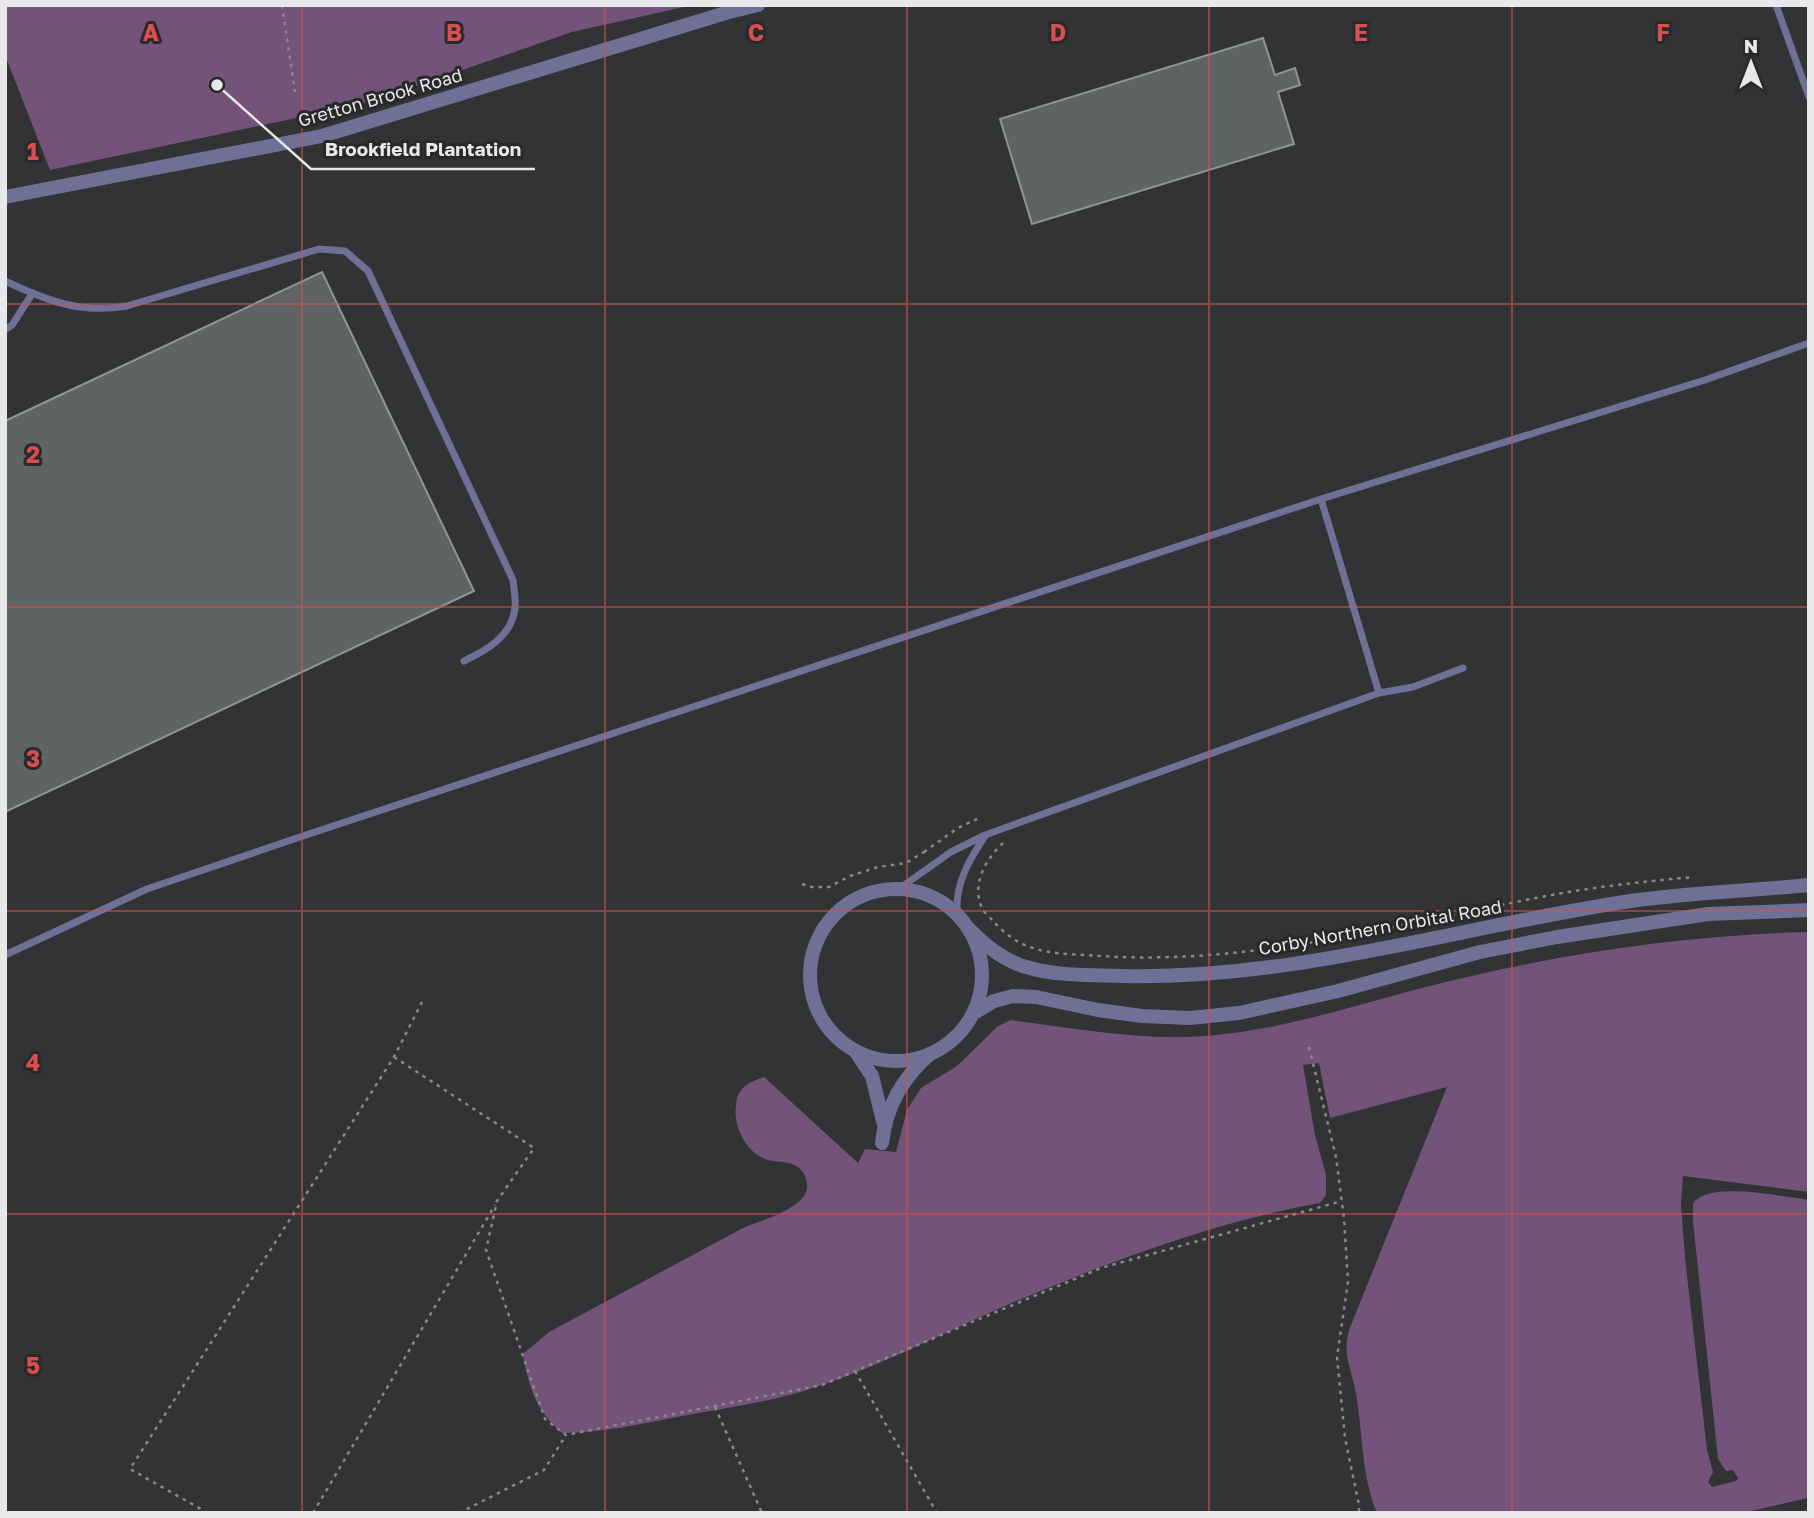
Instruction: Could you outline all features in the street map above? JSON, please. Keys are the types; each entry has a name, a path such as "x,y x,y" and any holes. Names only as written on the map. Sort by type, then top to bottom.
{"street":[{"name":"Gretton Brook Road","path":"5,197 323,136 758,5"},
{"name":"Corby Northern Orbital Road","path":"970,929 986,946 1003,957 1026,967 1052,972 1158,976 1223,974 1302,964 1626,902 1809,885"},
{"path":"930,1054 905,1061 880,1060 856,1052 835,1037 819,1016 810,991 810,964 817,937 833,915 852,900 875,891 900,888 921,892 941,901 970,929 980,956 982,985 974,1013"},
{"path":"882,1143 884,1126 893,1102 915,1067 955,1037 974,1013 994,1001 1013,996 1036,997 1142,1016 1191,1018 1239,1013 1338,991 1480,952 1557,937 1708,914 1809,910"},
{"path":"856,1052 872,1076 884,1126"}],"lane":[{"path":"1776,5 1809,97"},
{"path":"5,281 32,294 73,307 101,311 127,306 318,249 345,251 368,271 513,580 516,608 506,633 487,649 464,661"},
{"path":"5,330 12,325 32,294"},
{"path":"5,955 172,881 1321,499 1705,380 1809,343"},
{"path":"1321,499 1379,693"},
{"path":"900,888 951,852 985,835 1379,693 1413,687 1463,668"},
{"path":"957,914 962,877 985,835"}],"path":[{"path":"282,5 295,92"},
{"path":"802,884 829,887 850,876 878,867 906,863 958,828 981,817"},
{"path":"1003,843 990,855 978,885 982,909 1000,928 1026,945 1055,953 1125,957 1203,955 1268,949 1366,933 1559,894 1651,881 1704,877"},
{"path":"924,852 936,862"},
{"path":"962,877 979,879"},
{"path":"208,1513 130,1469 394,1056 422,1002"},
{"path":"1309,1046 1336,1157 1342,1201 1348,1282 1337,1357 1345,1438 1359,1513"},
{"path":"313,1513 498,1201 534,1148 394,1056"},
{"path":"498,1201 486,1250 545,1419 566,1436"},
{"path":"458,1513 544,1470 566,1436 822,1385 1101,1268 1342,1201"},
{"path":"855,1371 937,1513"},
{"path":"715,1407 762,1513"}],"shaded area":[{"path":"5,5 693,5 572,32 367,103 50,170 5,55"},
{"path":"1809,932 1809,1192 1683,1176 1681,1204 1707,1450 1713,1472 1708,1482 1712,1487 1736,1481 1738,1478 1733,1470 1726,1471 1718,1459 1693,1204 1701,1197 1729,1191 1809,1200 1809,1497 1804,1499 1742,1513 1377,1513 1365,1469 1356,1394 1347,1356 1347,1339 1447,1087 1330,1118 1319,1063 1303,1065 1315,1135 1326,1175 1326,1195 1320,1203 1240,1221 1122,1259 1007,1305 858,1372 775,1399 620,1428 562,1433 546,1416 531,1388 523,1354 549,1332 745,1227 784,1212 801,1199 807,1184 802,1171 792,1164 758,1155 746,1144 736,1121 739,1094 745,1086 764,1077 858,1163 865,1149 896,1152 907,1110 921,1088 957,1066 998,1026 1011,1020 1157,1037 1206,1036 1271,1027 1463,978 1592,952 1722,937"}],"building":[{"path":"1263,38 1275,75 1295,68 1300,85 1278,92 1294,144 1032,224 1000,119"},
{"path":"322,272 474,591 5,812 5,421"}],"place":[{"name":"Brookfield Plantation","path":"217,85"}]}
